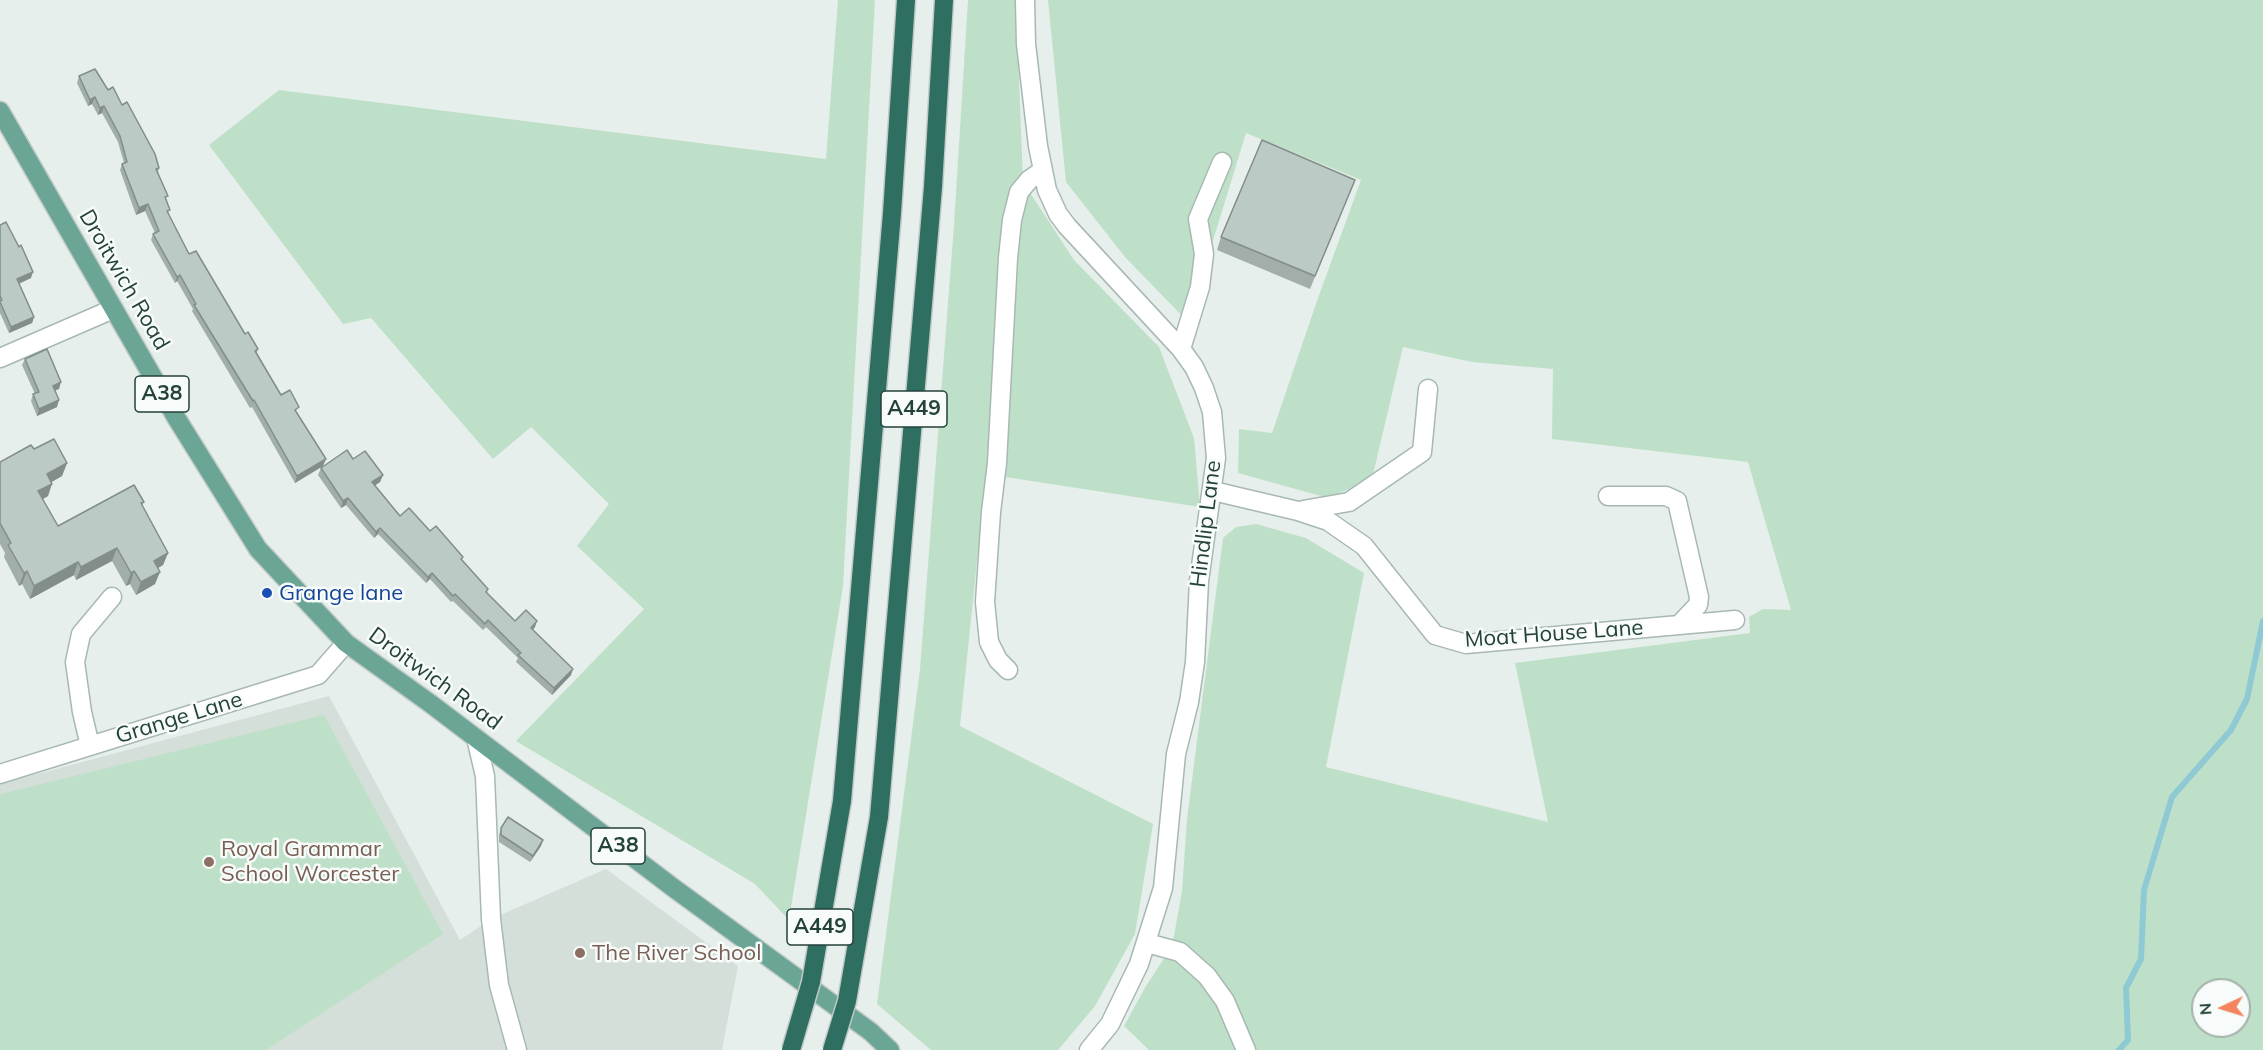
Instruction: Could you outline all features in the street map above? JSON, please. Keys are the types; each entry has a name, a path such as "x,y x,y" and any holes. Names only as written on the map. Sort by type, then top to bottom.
{"highway":[{"name":"A449","path":"791,1050 811,982 842,801 892,213 906,0"},
{"name":"A449","path":"832,1050 847,1001 879,817 933,187 944,0"}],"main road":[{"name":"Droitwich Road","path":"0,111 177,419 258,549 346,643 871,1032 890,1050"}],"street":[{"name":"Hindlip Lane","path":"1025,0 1026,44 1042,171 1047,190 1058,214 1067,226 1181,349 1194,368 1212,412 1216,458 1213,491 1202,546 1198,581 1196,662 1176,754 1162,888 1140,964 1110,1024 1089,1050"},
{"path":"1181,349 1200,287 1204,254 1198,219 1221,162"},
{"path":"1008,669 998,660 989,642 985,602 997,463 1008,258 1012,220 1019,192 1029,180 1042,171"},
{"path":"0,358 113,309"},
{"path":"1298,511 1349,502 1422,452 1428,388"},
{"name":"Moat House Lane","path":"1213,491 1298,511 1328,521 1364,546 1435,635 1466,644 1735,620"},
{"path":"1608,496 1666,496 1677,501 1699,597 1698,605 1679,625"},
{"path":"90,746 78,693 75,662 81,634 112,597"},
{"name":"Grange Lane","path":"0,774 318,675 346,643"},
{"path":"476,738 485,776 492,930 499,985 517,1050"},
{"path":"1147,943 1180,952 1206,976 1225,1001 1246,1050"}],"shaded area":[{"name":"Royal Grammar School Worcester","path":"329,696 460,940 491,919 606,869 738,966 722,1050 0,1050 0,784"}],"green space":[{"path":"838,0 875,0 843,586 789,920 755,884 516,741 644,609 577,546 609,504 531,427 493,459 371,318 343,324 209,145 279,90 826,159"},
{"path":"968,0 1016,0 1023,182 1074,260 1159,347 1194,438 1200,507 986,474 960,726 1153,824 1135,934 1095,1006 1058,1050 931,1050 877,1004 920,669 954,225"},
{"path":"1048,0 2263,0 2263,1050 1149,1050 1124,1026 1167,954 1174,936 1182,891 1187,819 1223,538 1236,527 1256,524 1306,538 1364,573 1326,767 1548,822 1515,663 1750,633 1749,617 1763,609 1791,610 1748,462 1552,439 1553,369 1472,362 1403,347 1372,479 1328,498 1238,473 1239,429 1272,433 1361,180 1246,133 1188,322 1125,257 1066,182"},
{"name":"Royal Grammar School Worcester","path":"324,715 443,934 266,1050 0,1050 0,794"}],"building":[{"path":"95,69 108,90 113,87 122,105 127,102 155,154 159,168 156,169 168,196 165,197 170,210 167,211 189,254 196,251 245,334 248,332 258,349 255,351 281,395 290,390 299,407 295,410 326,459 297,476 254,400 194,305 196,304 180,275 177,277 153,234 159,231 148,204 139,208 122,164 127,162 120,136 104,106 100,108 95,97 90,100 79,76"},
{"path":"1262,140 1355,180 1315,276 1221,237"},
{"path":"6,222 19,247 21,245 33,272 17,279 34,317 11,327 0,302 2,300 0,296 0,225"},
{"path":"47,349 61,382 53,386 59,400 39,409 33,394 39,392 25,359"},
{"path":"54,439 67,463 47,474 52,484 38,491 58,526 134,485 168,553 154,561 160,572 141,582 134,571 131,573 117,548 81,567 78,562 34,586 27,571 24,573 8,545 11,543 0,523 0,462 31,445 34,449"},
{"path":"347,450 353,459 365,451 383,475 372,482 400,516 409,508 430,531 436,526 488,589 486,592 515,621 526,610 537,621 531,628 573,669 554,688 518,655 521,653 488,620 485,624 455,594 453,596 432,573 428,577 380,528 376,532 348,498 343,501 321,468"},
{"path":"508,817 543,840 533,856 501,835 501,828"}],"waterway":[{"path":"2119,1050 2128,1040 2126,988 2141,959 2144,890 2172,797 2231,730 2247,699 2263,621"}],"place":[{"name":"Grange lane","path":"267,593"},
{"name":"Royal Grammar School Worcester","path":"209,862"},
{"name":"The River School","path":"580,953"}]}
